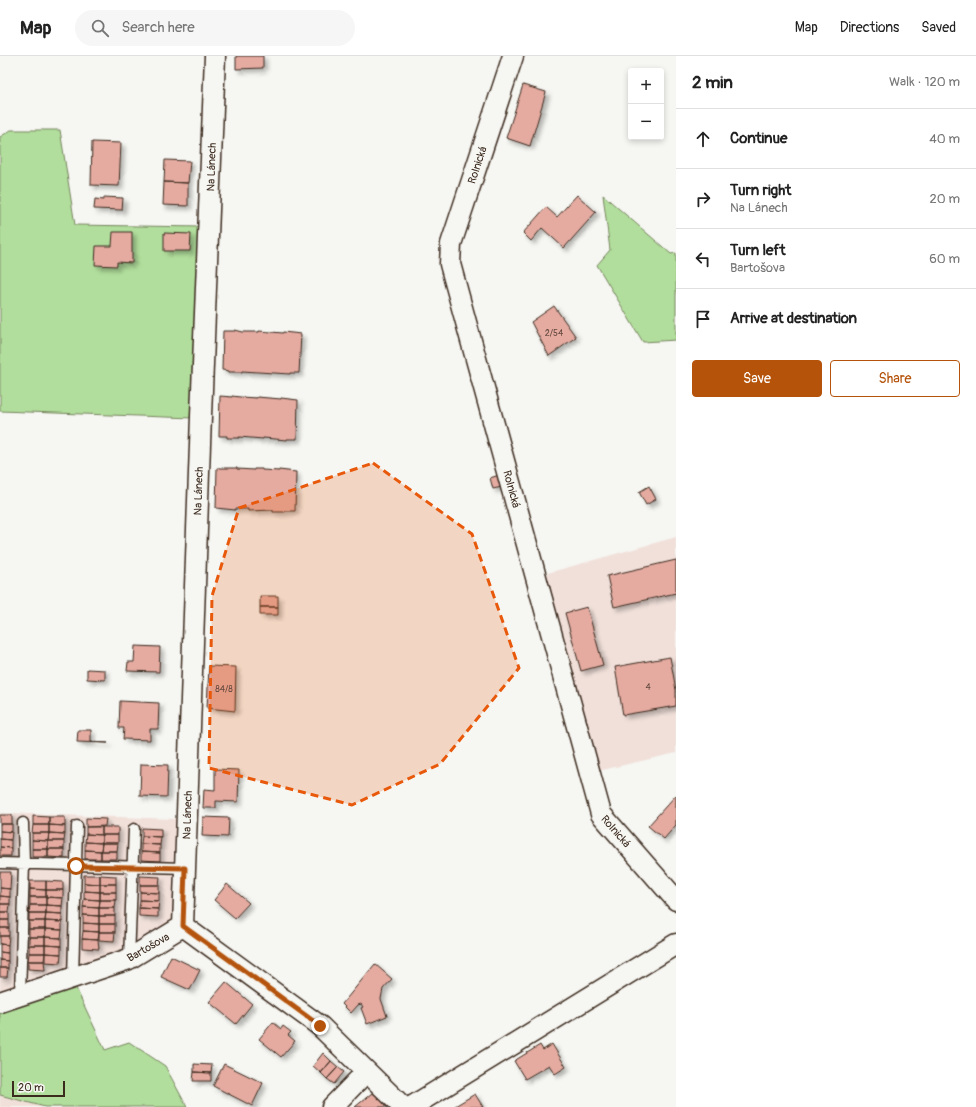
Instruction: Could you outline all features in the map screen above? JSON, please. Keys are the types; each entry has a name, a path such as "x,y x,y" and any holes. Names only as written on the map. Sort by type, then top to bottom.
{"street":[{"name":"Na Lánech","path":"183,926 215,56"},
{"name":"Rolnická","path":"513,56 451,244 450,264 600,814 676,900"},
{"name":"Bartošova","path":"0,1002 129,959 183,926"},
{"path":"183,926 320,1026 403,1107"},
{"path":"411,1107 676,944"},
{"path":"332,1107 366,1072"}],"lane":[{"path":"20,995 24,823"},
{"path":"73,978 77,826"},
{"path":"129,959 134,829"},
{"path":"0,863 185,868"}],"highlighted area":[{"path":"373,463 472,534 519,668 440,764 352,805 209,768 212,596 239,508"}],"shaded area":[{"path":"676,537 676,753 598,771 544,574"},
{"path":"0,813 177,819 173,922 127,949 0,990"},
{"path":"0,1094 46,1107 0,1107"}],"green space":[{"path":"11,130 60,130 75,225 202,227 193,418 0,411 0,137"},
{"path":"603,195 671,254 676,253 676,340 643,342 597,265 610,250"},
{"path":"75,986 105,1050 129,1042 165,1066 187,1107 45,1107 0,1095 0,1011"}],"building":[{"path":"236,56 263,56 263,68 236,69"},
{"path":"523,85 546,92 530,146 506,138"},
{"path":"92,142 121,143 119,186 91,185"},
{"path":"165,160 190,161 188,183 164,182"},
{"path":"164,182 188,183 188,206 163,205"},
{"path":"577,195 596,212 564,248 542,228 531,241 523,233 546,207 557,217"},
{"path":"104,197 123,198 122,210 94,209 95,199 104,200"},
{"path":"113,232 132,232 132,263 117,262 117,266 95,265 96,246 112,246"},
{"path":"164,233 191,234 190,251 164,251"},
{"path":"554,306 576,337 549,356 531,322"},
{"path":"235,330 243,332 259,331 301,334 299,373 229,372 222,370 223,331"},
{"path":"220,396 298,400 297,439 227,438 227,436 219,436"},
{"path":"217,468 262,469 296,472 295,511 273,512 273,510 248,511 248,509 235,510 216,508"},
{"path":"499,475 502,487 493,489 490,478"},
{"path":"649,486 656,499 646,505 639,492"},
{"path":"676,560 676,593 614,607 607,576"},
{"path":"260,596 278,596 278,607 260,607"},
{"path":"260,607 278,607 278,615 260,615"},
{"path":"587,607 603,665 581,671 565,613"},
{"path":"135,646 160,647 159,672 127,671 128,662 134,662"},
{"path":"670,657 676,690 676,706 623,715 615,667"},
{"path":"209,666 236,667 235,711 207,708"},
{"path":"87,669 105,670 105,680 87,679"},
{"path":"120,701 159,703 158,729 150,729 150,740 123,739 124,728 119,728"},
{"path":"78,730 91,730 91,742 108,743 77,742"},
{"path":"141,764 168,765 167,797 140,796"},
{"path":"215,769 239,770 238,802 216,801 216,808 203,808 204,789 215,790"},
{"path":"676,795 676,825 664,839 648,826"},
{"path":"0,815 12,815 12,824 0,824"},
{"path":"33,816 49,817 49,825 33,825"},
{"path":"49,817 65,817 65,826 49,825"},
{"path":"203,817 229,818 228,837 202,836"},
{"path":"86,818 106,819 105,826 86,827"},
{"path":"0,824 12,824 12,832 0,831"},
{"path":"33,825 49,825 49,833 32,833"},
{"path":"49,825 65,826 65,834 49,833"},
{"path":"86,827 102,827 102,835 86,834"},
{"path":"102,827 118,827 118,835 102,835"},
{"path":"142,828 161,829 161,837 142,836"},
{"path":"0,831 12,832 11,840 0,839"},
{"path":"32,833 49,833 48,841 32,840"},
{"path":"49,833 65,834 64,841 48,841"},
{"path":"86,834 102,835 102,843 85,842"},
{"path":"102,835 118,835 118,843 102,843"},
{"path":"142,836 161,837 160,845 141,844"},
{"path":"0,839 11,840 11,848 0,847"},
{"path":"32,840 48,841 48,849 32,849"},
{"path":"48,841 64,841 64,849 48,849"},
{"path":"85,842 102,843 101,851 85,850"},
{"path":"102,843 118,843 117,851 101,851"},
{"path":"141,844 160,845 160,853 141,852"},
{"path":"0,847 11,848 11,856 0,856"},
{"path":"32,849 48,849 48,857 32,857"},
{"path":"48,849 64,849 64,858 48,857"},
{"path":"85,850 101,851 101,859 85,859"},
{"path":"101,851 117,851 117,859 101,859"},
{"path":"141,852 160,853 160,861 141,860"},
{"path":"0,872 11,872 10,889 0,888"},
{"path":"84,875 100,875 100,884 84,883"},
{"path":"100,875 116,876 116,884 100,884"},
{"path":"140,876 160,877 159,885 140,885"},
{"path":"30,881 46,881 46,890 30,889"},
{"path":"46,881 63,882 63,890 46,890"},
{"path":"84,883 100,884 100,892 84,891"},
{"path":"100,884 116,884 116,892 100,892"},
{"path":"227,884 249,903 235,918 214,900"},
{"path":"140,885 159,885 159,893 140,892"},
{"path":"0,888 10,889 10,897 0,896"},
{"path":"30,889 46,890 46,897 30,897"},
{"path":"46,890 63,890 63,898 46,897"},
{"path":"84,891 100,892 100,900 84,899"},
{"path":"100,892 116,892 116,900 100,900"},
{"path":"140,892 159,893 159,901 140,900"},
{"path":"0,896 10,897 10,904 0,904"},
{"path":"30,897 46,897 46,905 30,905"},
{"path":"46,897 63,898 62,906 46,905"},
{"path":"84,899 100,900 99,908 83,907"},
{"path":"100,900 116,900 115,908 99,908"},
{"path":"140,900 159,901 158,909 139,908"},
{"path":"0,904 10,904 9,912 0,912"},
{"path":"30,905 46,905 46,913 29,913"},
{"path":"46,905 62,906 62,914 46,913"},
{"path":"83,907 99,908 99,916 83,915"},
{"path":"99,908 115,908 115,916 99,916"},
{"path":"139,908 158,909 158,917 139,916"},
{"path":"0,912 9,912 9,920 0,920"},
{"path":"29,913 46,913 45,921 29,921"},
{"path":"46,913 62,914 62,922 45,921"},
{"path":"83,915 99,916 99,924 83,923"},
{"path":"99,916 115,916 115,924 99,924"},
{"path":"0,920 9,920 9,928 0,928"},
{"path":"29,921 45,921 45,929 29,929"},
{"path":"45,921 62,922 62,930 45,929"},
{"path":"83,923 99,924 99,932 83,931"},
{"path":"99,924 115,924 115,932 99,932"},
{"path":"0,928 9,928 9,936 0,936"},
{"path":"29,929 45,929 45,937 29,937"},
{"path":"45,929 62,930 61,938 45,937"},
{"path":"83,931 99,932 98,940 82,939"},
{"path":"99,932 115,932 114,941 99,940"},
{"path":"0,936 9,936 8,945 0,944"},
{"path":"29,937 45,937 45,945 29,945"},
{"path":"45,937 61,938 61,946 45,945"},
{"path":"82,939 98,940 99,949 82,948"},
{"path":"0,944 8,945 8,953 0,952"},
{"path":"29,945 45,945 45,953 29,953"},
{"path":"45,945 61,946 61,954 45,953"},
{"path":"0,952 8,953 8,961 0,960"},
{"path":"29,953 45,953 44,961 28,961"},
{"path":"45,953 61,954 60,963 45,962"},
{"path":"171,956 200,970 190,990 161,977"},
{"path":"0,960 8,961 8,968 0,968"},
{"path":"28,961 44,961 45,970 28,969"},
{"path":"375,964 392,979 383,989 381,999 387,1016 367,1024 361,1004 358,1005 351,1013 342,1004"},
{"path":"0,968 8,968 7,977 0,977"},
{"path":"226,982 252,1004 236,1024 209,1002"},
{"path":"273,1022 281,1029 283,1026 291,1032 288,1035 295,1041 281,1057 259,1039"},
{"path":"552,1044 566,1067 555,1074 549,1065 525,1079 514,1061 540,1045 543,1050"},
{"path":"323,1053 331,1061 321,1073 313,1066"},
{"path":"331,1061 338,1067 327,1079 321,1073"},
{"path":"194,1064 212,1065 211,1073 194,1072"},
{"path":"224,1064 263,1083 252,1106 213,1086"},
{"path":"338,1067 344,1072 334,1084 327,1079"},
{"path":"194,1072 211,1073 211,1081 193,1081"},
{"path":"372,1093 378,1094 388,1107 355,1107"},
{"path":"475,1094 483,1107 455,1107 455,1106"}],"route":[{"path":"76,866 185,868 183,926 320,1026"}]}
